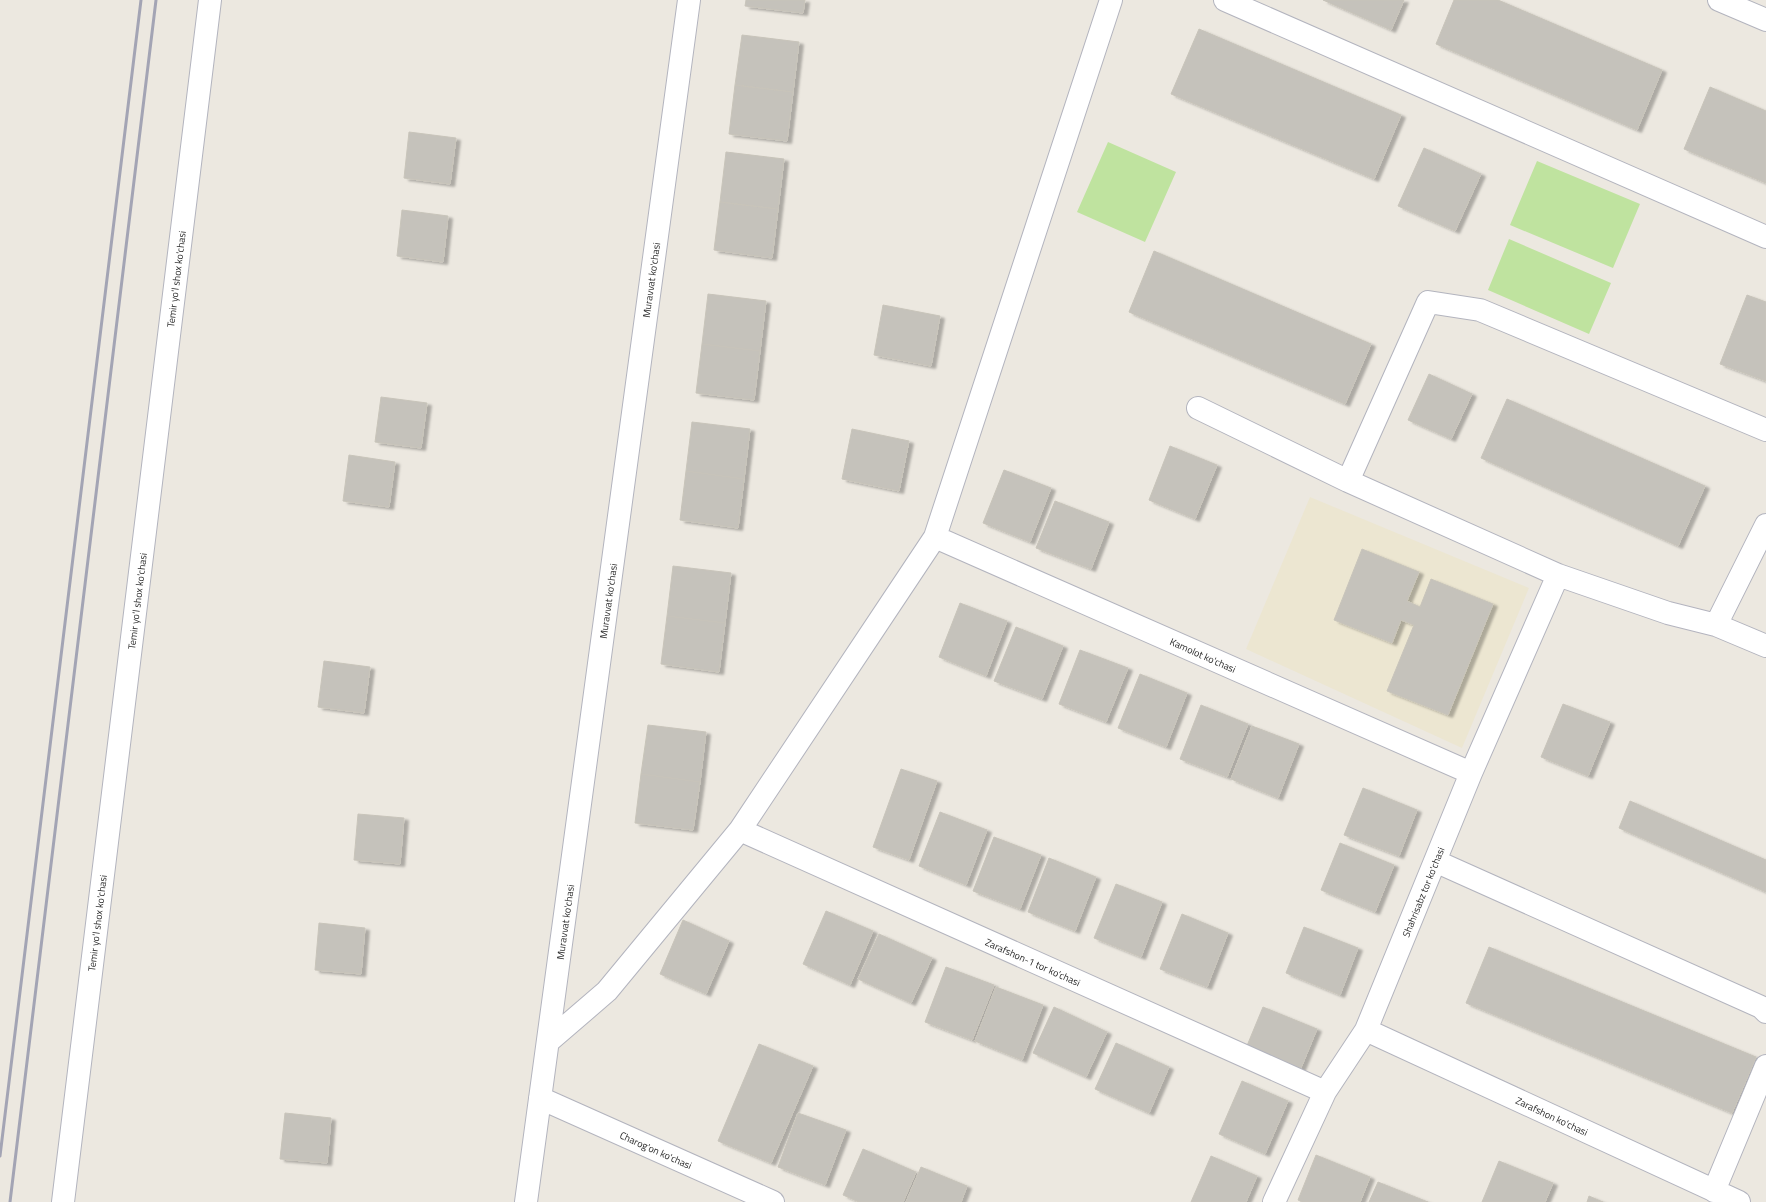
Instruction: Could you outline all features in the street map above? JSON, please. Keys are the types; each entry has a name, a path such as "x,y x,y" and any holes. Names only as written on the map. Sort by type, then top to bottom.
{"street":[{"name":"Temir yo'l shox ko'chasi","path":"63,1202 210,0"},
{"name":"Muravvat ko'chasi","path":"526,1202 689,0"},
{"path":"548,1041 606,991 740,830 935,537 1111,0"},
{"path":"1225,0 1766,237"},
{"path":"1719,0 1766,20"},
{"path":"1348,481 1428,302 1480,310 1766,430"},
{"path":"1198,408 1348,481 1558,575 1668,613 1716,625 1766,646"},
{"path":"1716,625 1766,525"},
{"name":"Kamolot ko'chasi","path":"935,537 1471,773"},
{"name":"Shahrisabz tor ko'chasi","path":"1274,1202 1325,1092 1366,1030 1471,773 1558,575"},
{"name":"Zarafshon-1 tor ko'chasi","path":"740,830 1325,1092"},
{"path":"1435,861 1761,1007 1766,1012"},
{"name":"Zarafshon ko'chasi","path":"1366,1030 1739,1202"},
{"path":"1714,1190 1766,1066"},
{"name":"Charog'on ko'chasi","path":"540,1098 773,1202"}],"shaded area":[{"path":"1310,497 1529,588 1462,748 1246,649"}],"green space":[{"path":"1108,142 1176,172 1145,242 1077,212"},
{"path":"1537,161 1640,204 1613,268 1510,225"},
{"path":"1509,239 1611,283 1589,334 1488,290"}],"building":[{"path":"746,0 805,0 803,13 745,6"},
{"path":"1323,0 1404,0 1391,30"},
{"path":"1454,0 1498,0 1662,70 1637,130 1436,44"},
{"path":"1199,29 1401,115 1374,179 1171,94"},
{"path":"742,35 799,42 793,92 735,85"},
{"path":"735,85 793,92 787,141 729,134"},
{"path":"1710,87 1766,111 1766,183 1684,149"},
{"path":"409,132 456,138 450,184 404,178"},
{"path":"1424,148 1481,174 1455,231 1398,206"},
{"path":"726,152 784,159 778,209 720,202"},
{"path":"720,202 778,209 772,258 714,250"},
{"path":"402,210 448,216 443,262 397,256"},
{"path":"1154,251 1371,344 1345,404 1129,312"},
{"path":"708,294 766,301 760,351 702,344"},
{"path":"1747,295 1766,302 1766,381 1720,364"},
{"path":"883,305 940,316 931,366 874,355"},
{"path":"702,344 760,351 754,400 696,393"},
{"path":"1429,374 1472,394 1451,439 1408,420"},
{"path":"381,397 427,403 421,448 375,442"},
{"path":"1507,399 1705,486 1678,546 1481,458"},
{"path":"692,422 750,429 744,479 686,471"},
{"path":"852,429 909,441 899,491 842,479"},
{"path":"1170,446 1217,465 1195,519 1149,500"},
{"path":"349,455 395,462 389,507 343,501"},
{"path":"1004,470 1051,488 1030,542 983,523"},
{"path":"686,471 744,479 738,528 680,520"},
{"path":"1055,501 1109,522 1091,569 1036,548"},
{"path":"1362,549 1419,572 1407,601 1420,607 1431,579 1493,604 1448,715 1387,691 1414,625 1401,620 1392,643 1334,620"},
{"path":"673,566 731,573 725,623 667,616"},
{"path":"960,603 1007,621 986,676 939,657"},
{"path":"667,616 725,623 719,672 661,664"},
{"path":"1016,627 1063,646 1042,699 994,681"},
{"path":"1080,650 1128,668 1106,722 1059,704"},
{"path":"324,661 370,667 364,713 318,707"},
{"path":"1140,674 1187,693 1166,747 1118,728"},
{"path":"1563,704 1610,722 1588,776 1541,757"},
{"path":"1201,705 1248,724 1227,777 1180,759"},
{"path":"648,725 706,732 700,782 641,774"},
{"path":"1252,726 1299,744 1278,798 1231,779"},
{"path":"901,769 937,781 909,860 873,847"},
{"path":"641,774 700,782 693,830 635,823"},
{"path":"1363,788 1417,810 1399,856 1344,835"},
{"path":"1630,801 1766,860 1766,892 1619,828"},
{"path":"940,812 987,830 966,885 919,866"},
{"path":"358,814 404,818 400,864 354,860"},
{"path":"994,837 1041,855 1020,909 973,891"},
{"path":"1340,843 1394,865 1375,912 1321,890"},
{"path":"1049,858 1096,877 1075,931 1028,912"},
{"path":"1116,884 1162,902 1141,957 1094,938"},
{"path":"826,911 873,931 850,985 803,964"},
{"path":"1182,914 1228,933 1207,987 1160,969"},
{"path":"683,920 729,941 706,994 660,974"},
{"path":"319,923 365,928 361,974 315,970"},
{"path":"1304,927 1358,948 1340,995 1286,973"},
{"path":"879,934 932,958 911,1003 858,979"},
{"path":"1489,947 1756,1057 1732,1113 1466,1003"},
{"path":"946,967 994,985 972,1040 925,1022"},
{"path":"996,987 1043,1005 1022,1060 975,1041"},
{"path":"1054,1007 1107,1032 1086,1077 1033,1053"},
{"path":"1263,1007 1317,1029 1298,1075 1244,1053"},
{"path":"1116,1043 1169,1067 1149,1113 1095,1089"},
{"path":"759,1044 813,1066 771,1163 718,1141"},
{"path":"1242,1081 1288,1101 1265,1154 1219,1134"},
{"path":"285,1113 331,1118 327,1163 280,1159"},
{"path":"798,1113 846,1130 825,1185 778,1167"},
{"path":"863,1149 916,1172 903,1202 859,1202 843,1195"},
{"path":"1316,1155 1370,1177 1360,1202 1302,1202 1298,1200"},
{"path":"1211,1156 1257,1176 1246,1202 1191,1202"},
{"path":"1499,1161 1553,1183 1545,1202 1482,1202"},
{"path":"921,1167 967,1186 961,1202 906,1202"},
{"path":"1378,1182 1428,1202 1369,1202"},
{"path":"1589,1196 1603,1202 1587,1202"}],"railway":[{"path":"0,1156 141,0"},
{"path":"10,1202 156,0"}]}
